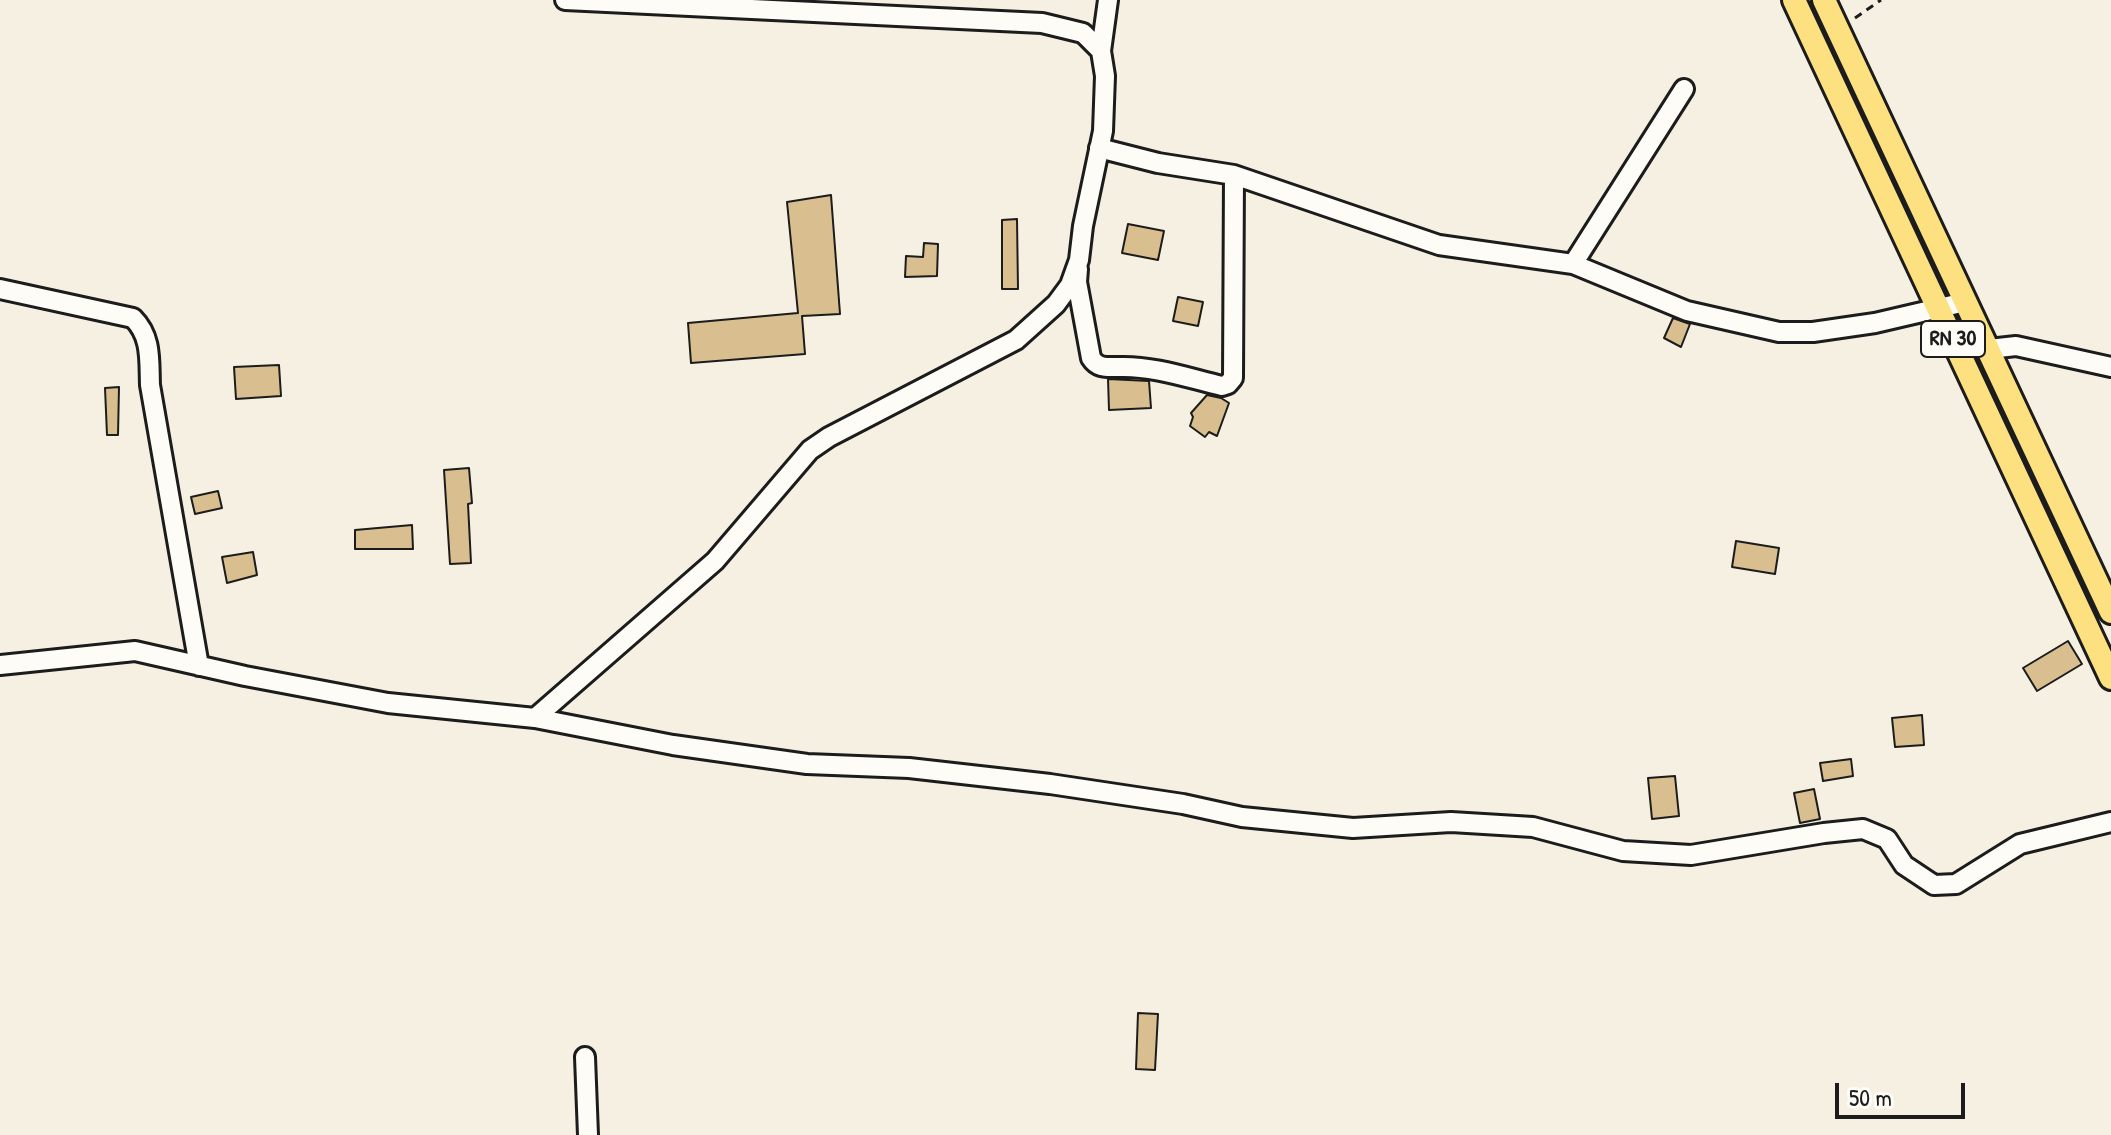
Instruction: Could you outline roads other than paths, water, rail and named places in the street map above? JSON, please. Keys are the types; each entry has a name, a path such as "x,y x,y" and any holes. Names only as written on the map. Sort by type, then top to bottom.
{"main road":[{"name":"RN 30","path":"1794,0 2111,678"},
{"name":"RN 30","path":"1824,0 2111,612"}],"street":[{"path":"565,0 1042,23 1083,33 1101,51"},
{"path":"1108,0 1101,51 1105,76 1099,148 1083,226 1077,282 1091,358 1095,365 1162,371 1222,386 1233,378 1234,175"},
{"path":"1573,264 1684,89"},
{"path":"1099,148 1158,163 1234,175 1439,245 1573,264 1687,311 1779,332 1813,332 1860,326 1965,302"},
{"path":"535,718 715,561 810,450 829,437 1016,340 1056,304 1070,285 1079,260"},
{"path":"0,289 133,318 143,328 149,344 150,385 199,666"},
{"path":"1989,349 2016,346 2111,367"},
{"path":"0,665 135,651 388,703 535,718 673,745 807,764 909,768 1050,784 1183,804 1242,817 1353,828 1451,822 1533,827 1623,851 1691,855 1863,829 1887,839 1904,865 1934,885 1956,884 2020,844 2111,822"},
{"path":"585,1057 588,1135"}]}
